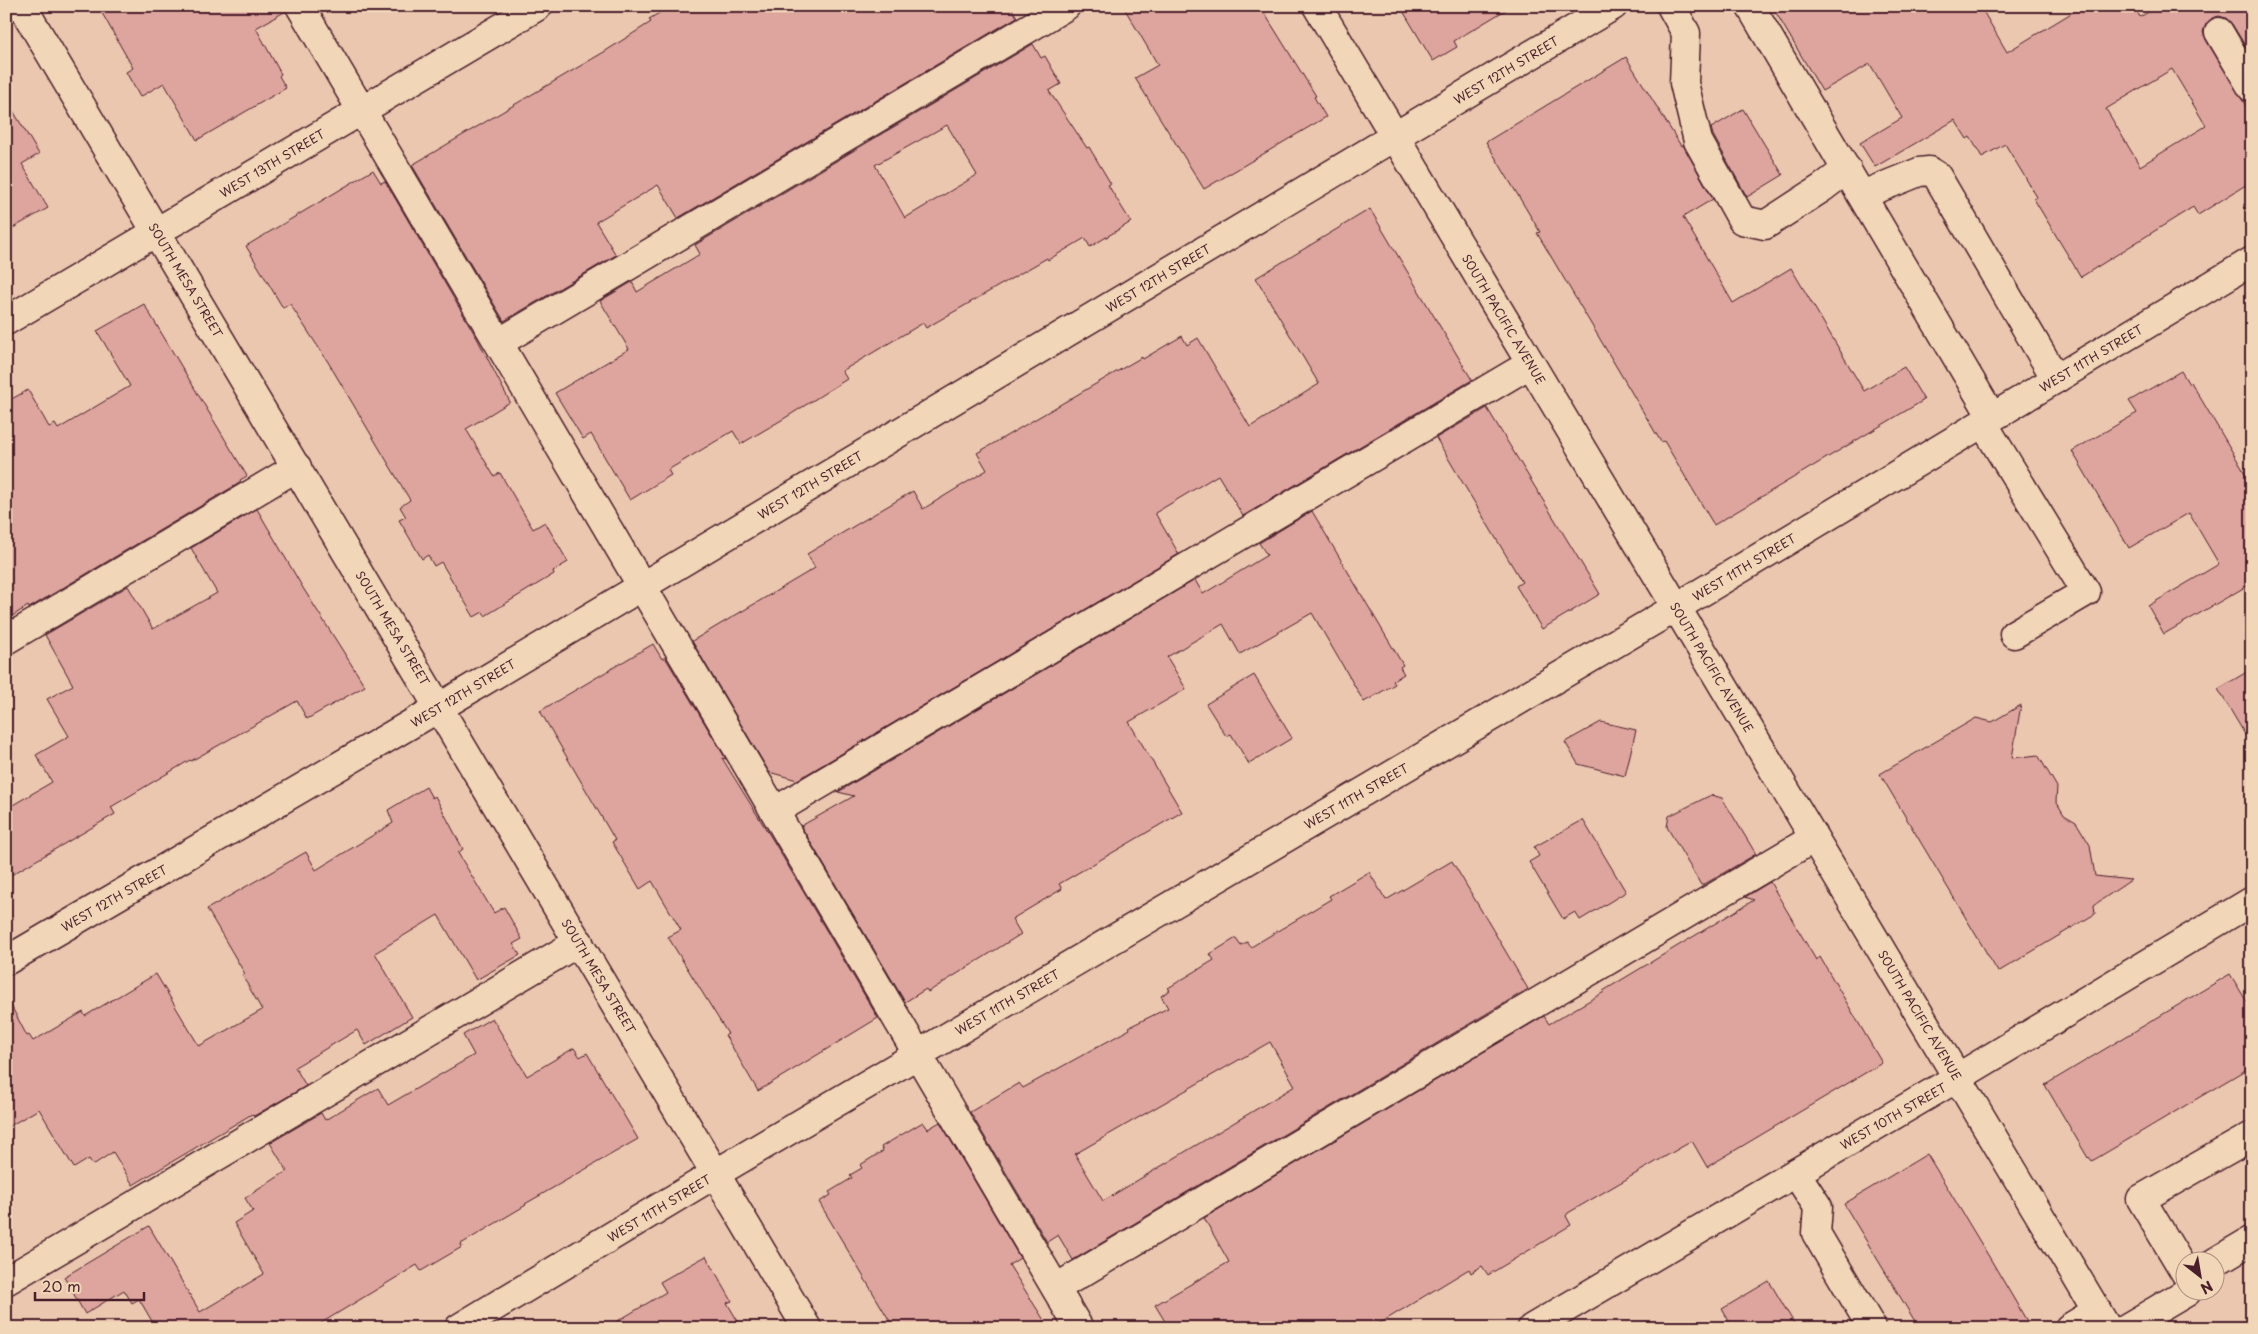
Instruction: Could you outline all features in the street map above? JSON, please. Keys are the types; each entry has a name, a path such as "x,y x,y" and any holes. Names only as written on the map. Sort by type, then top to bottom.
{"street":[{"name":"SOUTH MESA STREET","path":"22,6 440,707 807,1328"},
{"path":"300,6 500,342 641,586 1079,1328"},
{"name":"WEST 13TH STREET","path":"6,321 538,6"},
{"path":"500,342 1066,6"},
{"name":"SOUTH PACIFIC AVENUE","path":"1317,6 1394,138 2102,1320"},
{"path":"1670,6 1686,33 1684,83 1698,141 1742,220 1765,226 1847,169"},
{"path":"1750,6 1862,195 2086,592 2014,634"},
{"name":"WEST 12TH STREET","path":"6,961 440,707 1612,7"},
{"path":"2219,32 2252,88"},
{"path":"1862,195 1919,172 1929,171 1937,176 2056,379"},
{"name":"WEST 11TH STREET","path":"459,1328 919,1054 1677,608 2252,261"},
{"path":"775,811 1530,364"},
{"path":"6,640 297,467"},
{"path":"1056,1288 1814,838"},
{"name":"WEST 10TH STREET","path":"1532,1328 1957,1078 2252,901"},
{"path":"6,1281 579,942"},
{"path":"2176,1257 2141,1199 2252,1136"},
{"path":"1796,1173 1818,1207 1816,1232 1872,1328"},
{"path":"2226,1255 2252,1240"},
{"path":"2126,1328 2176,1298"},
{"path":"2070,1328 2102,1320"}],"building":[{"path":"98,6 284,6 286,11 256,28 281,74 279,76 286,88 197,140 164,83 140,97 126,72 133,68"},
{"path":"671,6 1010,6 1017,17 678,218 658,185 596,222 616,255 504,321 412,165 604,52 651,22 649,19"},
{"path":"1123,6 1260,6 1316,96 1314,97 1326,117 1204,189 1135,78 1158,65"},
{"path":"1400,6 1512,6 1454,41 1457,47 1433,61"},
{"path":"1772,6 1980,6 2007,52 2083,6 2134,6 2140,17 2158,6 2252,6 2252,57 2232,24 2226,18 2219,16 2212,18 2206,24 2203,32 2252,116 2252,181 2198,215 2193,207 2081,277 2034,199 2037,197 2005,144 1982,157 1970,137 1967,139 1955,120 1875,167 1860,143 1902,118 1870,64 1822,91","holes":["2172,69 2206,126 2140,166 2106,109"]},
{"path":"1033,44 1041,58 1045,56 1061,84 1049,91 1087,148 1089,147 1111,184 1108,185 1131,222 1090,247 1085,238 926,328 923,323 842,371 847,379 785,418 741,444 733,431 668,470 671,475 630,500 591,434 583,439 555,393 629,349 600,301 632,282 637,292 700,254 695,245","holes":["947,125 977,175 905,218 875,165"]},
{"path":"1626,57 1681,146 1683,145 1713,199 1683,217 1733,303 1791,268 1864,391 1904,367 1924,400 1714,525 1664,441 1661,442 1537,233 1540,232 1486,142"},
{"path":"6,99 39,154 22,164 48,208 6,232"},
{"path":"1743,109 1783,175 1747,197 1711,128"},
{"path":"373,170 381,183 385,181 477,338 510,402 466,429 494,476 500,473 533,529 545,522 568,562 553,571 554,574 485,616 483,612 474,617 441,562 434,566 428,555 422,559 399,520 406,517 400,507 410,500 328,362 290,304 283,308 246,246"},
{"path":"1370,209 1472,380 1243,516 1218,475 1155,513 1179,554 797,780 769,772 692,641 815,568 807,554 913,491 923,509 987,470 977,453 1142,357 1143,359 1182,336 1187,345 1198,338 1250,427 1319,384 1256,278"},
{"path":"144,304 247,476 240,480 241,482 6,620 6,402 28,390 49,427 55,424 58,429 130,386 97,331"},
{"path":"2181,371 2189,384 2191,382 2252,485 2252,583 2164,634 2148,606 2219,564 2189,513 2129,548 2072,451 2137,413 2129,401"},
{"path":"1487,408 1600,594 1542,629 1516,586 1522,582 1436,438"},
{"path":"257,509 303,588 365,686 307,719 297,701 190,760 111,807 115,814 6,878 6,809 52,782 36,755 69,736 47,699 73,685 45,635 128,586 153,629 217,593 191,548"},
{"path":"1312,511 1403,665 1400,667 1404,674 1393,681 1395,684 1364,702 1312,613 1240,654 1223,624 1167,657 1186,689 1129,722 1182,812 1059,884 1062,889 1012,919 1021,934 928,992 926,989 905,1002 801,826 854,796 838,792 1195,580 1203,594 1267,555 1259,543"},
{"path":"653,644 662,659 665,657 726,759 722,758 878,1018 758,1091 725,1035 728,1034 668,937 681,930 652,881 640,889 612,842 615,840 540,711"},
{"path":"2252,669 2252,746 2218,689"},
{"path":"1254,675 1292,738 1249,764 1231,734 1226,736 1206,704"},
{"path":"2021,705 2012,758 2038,755 2057,787 2056,801 2064,815 2076,822 2090,845 2095,876 2131,880 2094,905 2095,914 1998,972 1880,774 1976,718 1992,722"},
{"path":"1601,722 1636,730 1625,776 1578,764 1565,742"},
{"path":"426,787 432,798 435,796 463,849 458,853 494,913 504,907 522,939 513,944 520,955 476,980 438,915 375,953 412,1017 366,1045 357,1030 295,1067 306,1086 254,1116 252,1114 133,1185 113,1152 93,1165 89,1159 74,1168 39,1109 6,1128 6,996 27,1036 29,1035 33,1041 83,1012 85,1016 156,974 199,1046 262,1010 242,975 245,974 207,909 306,852 316,870 393,823 388,810"},
{"path":"1711,795 1722,798 1756,854 1701,885 1667,827 1669,816"},
{"path":"1583,820 1626,892 1580,920 1575,912 1563,919 1529,862 1539,856 1534,847"},
{"path":"1452,861 1528,989 1073,1260 1058,1235 1047,1242 970,1112 1019,1083 1023,1088 1130,1029 1129,1027 1168,1008 1161,996 1170,990 1168,988 1214,960 1210,954 1236,938 1241,945 1247,942 1251,947 1331,899 1329,896 1369,872 1386,900","holes":["1270,1042 1295,1086 1103,1201 1075,1154"]},
{"path":"1770,882 1816,960 1820,957 1882,1063 1707,1167 1692,1141 1568,1213 1566,1216 1571,1225 1488,1275 1482,1266 1471,1273 1469,1269 1372,1328 1169,1328 1155,1305 1229,1262 1204,1218 1544,1016 1549,1024 1604,992 1754,900 1745,897"},
{"path":"2230,974 2252,1010 2252,1066 2092,1161 2088,1158 2045,1085"},
{"path":"492,1018 527,1076 574,1048 580,1057 587,1053 638,1139 525,1204 461,1244 462,1247 421,1271 417,1265 313,1328 156,1328 139,1299 132,1303 124,1290 85,1314 64,1277 149,1226 200,1312 264,1274 234,1223 253,1211 245,1198 287,1171 270,1143 321,1113 325,1120 378,1088 388,1105 474,1055 463,1035"},
{"path":"923,1122 928,1129 940,1122 1020,1258 1009,1265 1049,1328 894,1328 819,1202 831,1195 829,1192 852,1178 850,1175 862,1168 860,1165 883,1151 881,1147"},
{"path":"1927,1154 2031,1328 1919,1328 1844,1204"},
{"path":"706,1256 732,1301 727,1303 742,1328 606,1328 666,1292 660,1282"},
{"path":"1769,1281 1797,1328 1733,1328 1722,1309"}]}
